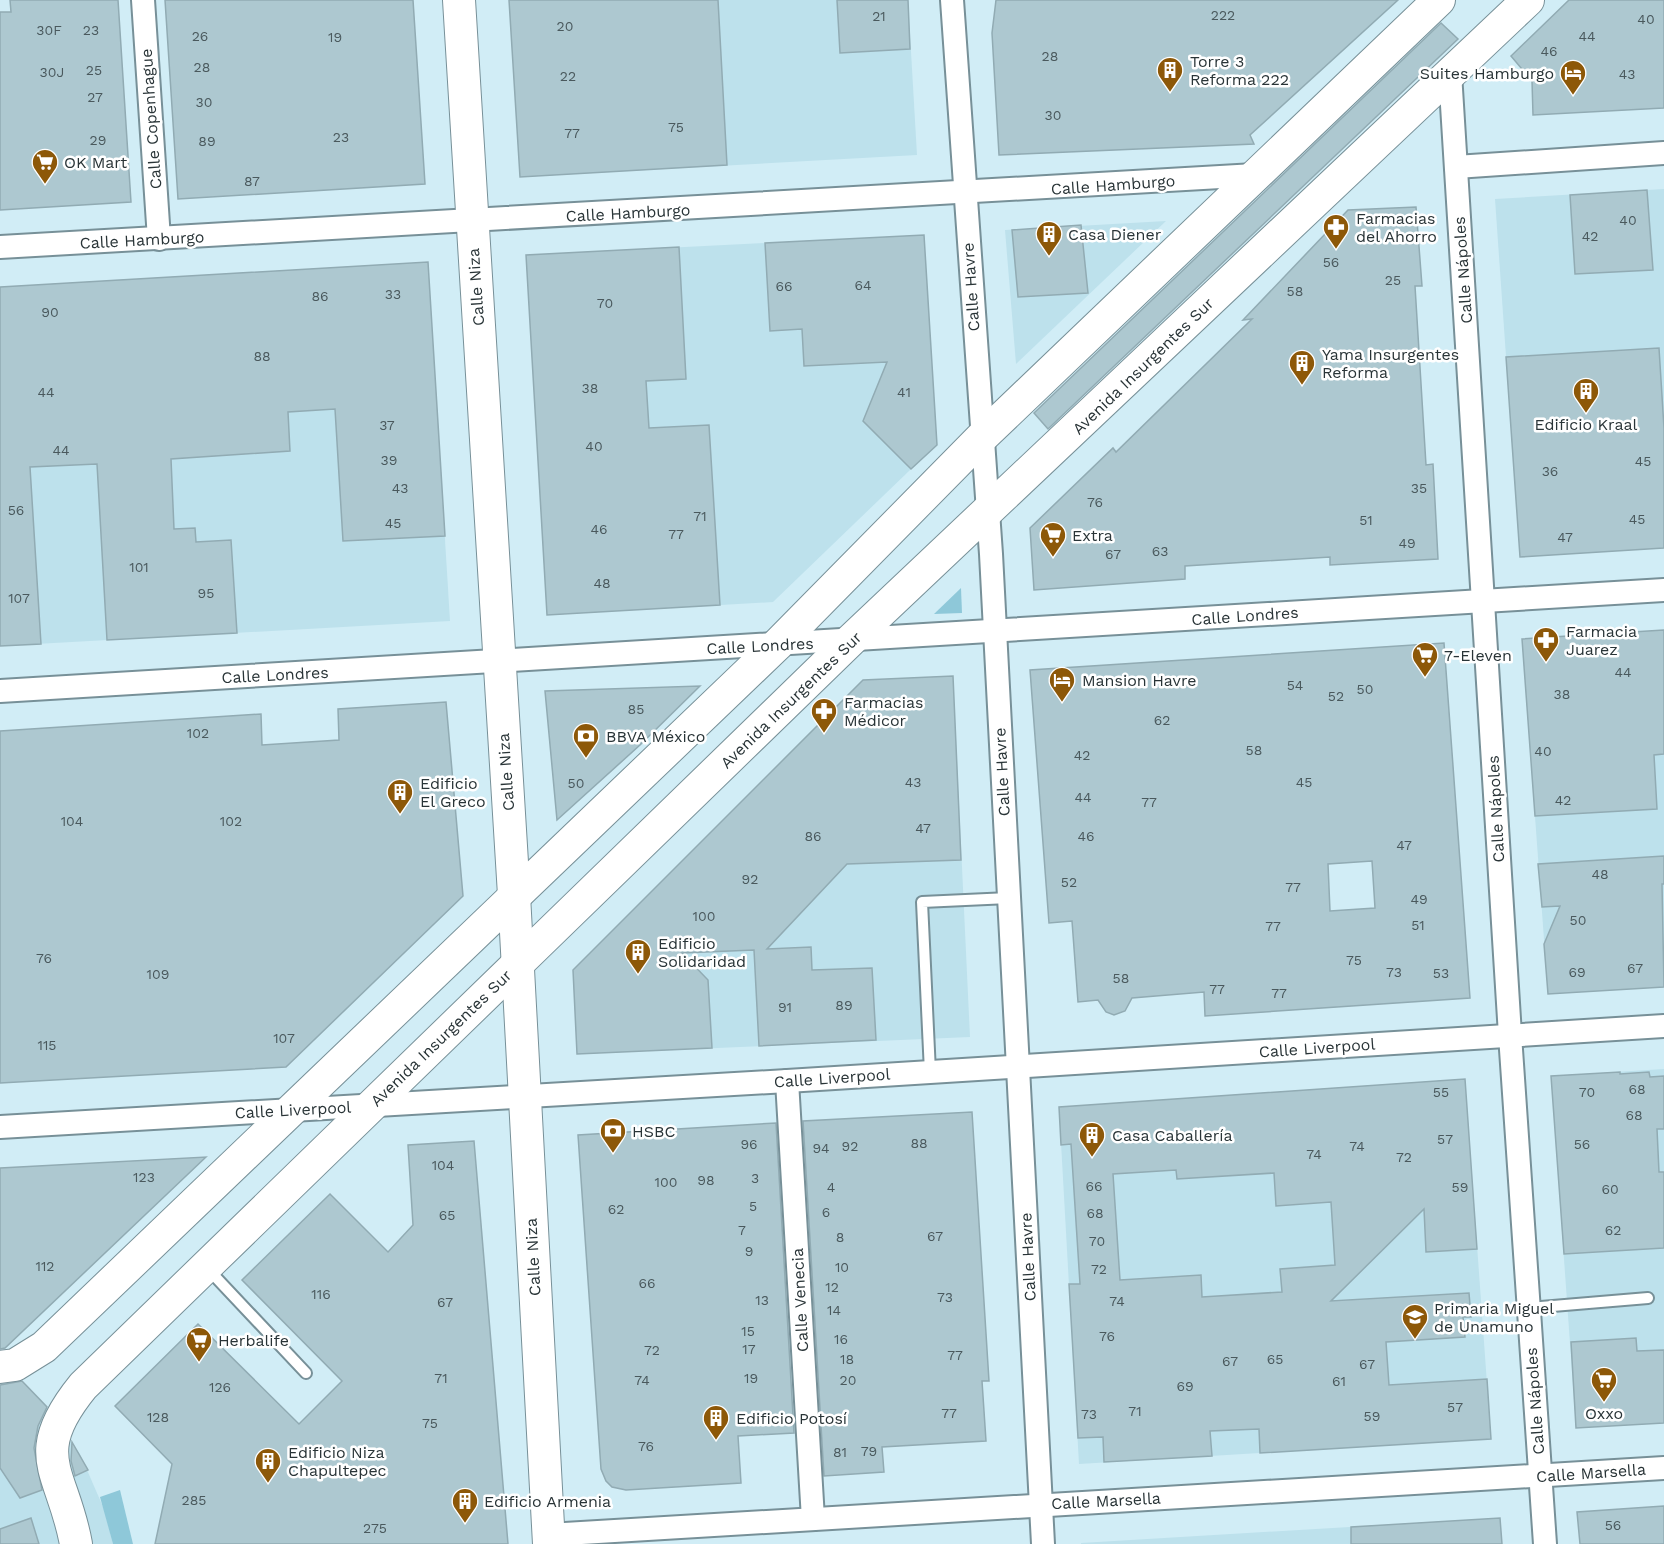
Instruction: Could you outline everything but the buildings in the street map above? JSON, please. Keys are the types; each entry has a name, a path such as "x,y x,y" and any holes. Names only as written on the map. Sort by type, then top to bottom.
{"main road":[{"name":"Calle Niza","path":"459,0 514,895 549,1539"},
{"path":"8,1366 44,1347 293,1110 514,895 777,645 981,438 1439,0"},
{"name":"Avenida Insurgentes Sur","path":"76,1544 53,1472 51,1442 63,1410 83,1386 851,640 988,513 1528,0"}],"street":[{"name":"Calle Copenhague","path":"143,0 159,239"},
{"name":"Calle Havre","path":"952,0 988,513 1043,1544"},
{"name":"Calle Nápoles","path":"1450,73 1485,601 1510,1035 1545,1544"},
{"path":"1456,167 1664,153"},
{"name":"Calle Hamburgo","path":"0,247 965,194 1255,175"},
{"name":"Calle Londres","path":"0,691 1664,590"},
{"name":"Calle Liverpool","path":"0,1127 1664,1026"},
{"name":"Calle Venecia","path":"787,1081 813,1519"},
{"name":"Calle Marsella","path":"549,1539 813,1519 1664,1468"}],"lane":[{"path":"930,1072 921,902 1009,898"},
{"path":"206,1266 306,1374"},
{"path":"1529,1308 1648,1298"}],"shaded area":[{"path":"509,0 908,0 917,155 520,177"},
{"path":"1664,189 1664,548 1520,557 1495,199"},
{"path":"1166,221 1016,364 1005,230"},
{"path":"924,235 936,445 773,602 547,615 526,255"},
{"path":"428,262 450,621 0,646 0,287"},
{"path":"961,588 962,613 934,614"},
{"path":"1664,630 1664,987 1548,994 1522,639"},
{"path":"953,676 970,1037 577,1054 573,970 863,681"},
{"path":"1664,1069 1664,1423 1576,1428 1551,1076"},
{"path":"1465,1079 1491,1439 1079,1464 1059,1107"},
{"path":"0,1363 44,1404 80,1454 104,1509 113,1544 0,1544"},
{"path":"120,1490 133,1544 113,1544 100,1497"},
{"path":"1500,1518 1502,1544 1081,1544 1081,1543"}],"place":[{"name":"Torre 3 Reforma 222","path":"1170,93"},
{"name":"Suites Hamburgo","path":"1573,96"},
{"name":"OK Mart","path":"45,185"},
{"name":"Farmacias del Ahorro","path":"1336,250"},
{"name":"Casa Diener","path":"1049,257"},
{"name":"Yama Insurgentes Reforma","path":"1302,386"},
{"name":"Edificio Kraal","path":"1586,414"},
{"name":"Extra","path":"1053,558"},
{"name":"Farmacia Juarez","path":"1546,663"},
{"name":"7-Eleven","path":"1425,678"},
{"name":"Mansion Havre","path":"1062,703"},
{"name":"Farmacias Médicor","path":"824,734"},
{"name":"BBVA México","path":"586,759"},
{"name":"Edificio El Greco","path":"400,815"},
{"name":"Edificio Solidaridad","path":"638,975"},
{"name":"HSBC","path":"613,1154"},
{"name":"Casa Caballería","path":"1092,1158"},
{"name":"Primaria Miguel de Unamuno","path":"1415,1340"},
{"name":"Herbalife","path":"199,1363"},
{"name":"Oxxo","path":"1604,1403"},
{"name":"Edificio Potosí","path":"716,1441"},
{"name":"Edificio Niza Chapultepec","path":"268,1484"},
{"name":"Edificio Armenia","path":"465,1524"}]}
